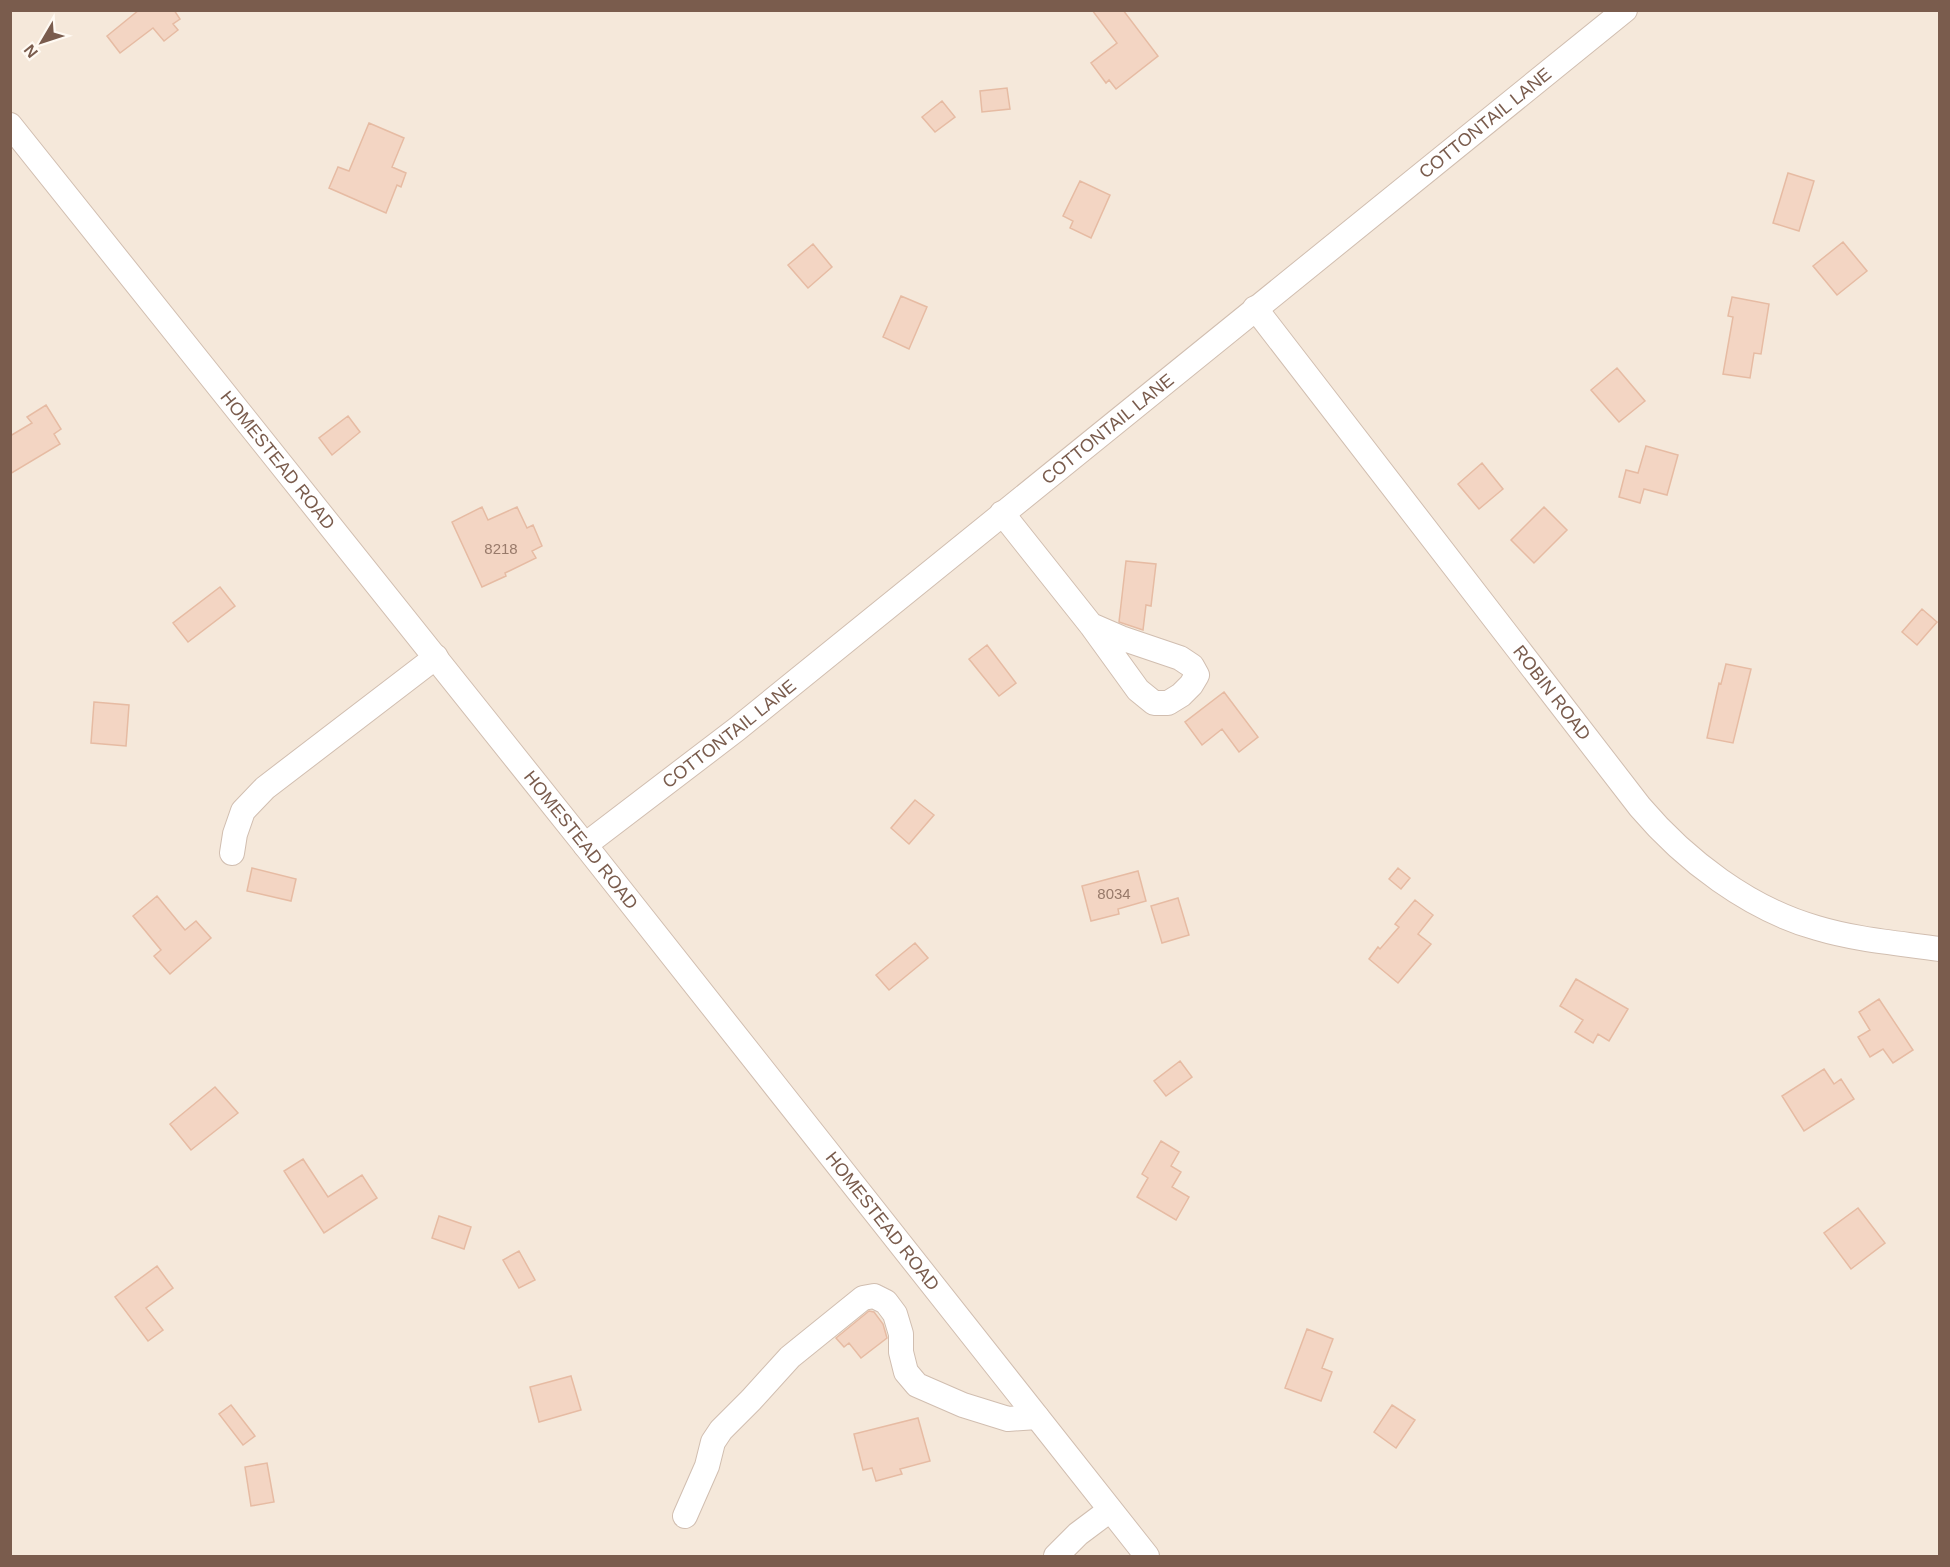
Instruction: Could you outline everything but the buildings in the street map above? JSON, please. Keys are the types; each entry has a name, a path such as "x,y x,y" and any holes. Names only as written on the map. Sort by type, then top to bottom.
{"street":[{"name":"COTTONTAIL LANE","path":"585,845 737,729 1625,10"},
{"name":"HOMESTEAD ROAD","path":"10,125 436,657 1147,1557"},
{"name":"ROBIN ROAD","path":"1255,308 1640,807 1675,845 1705,870 1736,891 1794,920 1847,936 1940,949"},
{"path":"1002,513 1091,625"},
{"path":"232,853 235,834 243,811 265,788 436,657"},
{"path":"685,1516 707,1466 713,1442 721,1430 751,1401 790,1357 863,1298 874,1296 886,1302 895,1314 901,1334 901,1352 906,1372 917,1385 963,1405 1008,1419 1037,1417"},
{"path":"1056,1557 1078,1534 1110,1510"}],"shaded area":[{"path":"11,11 1939,11 1939,1556 11,1556"}]}
